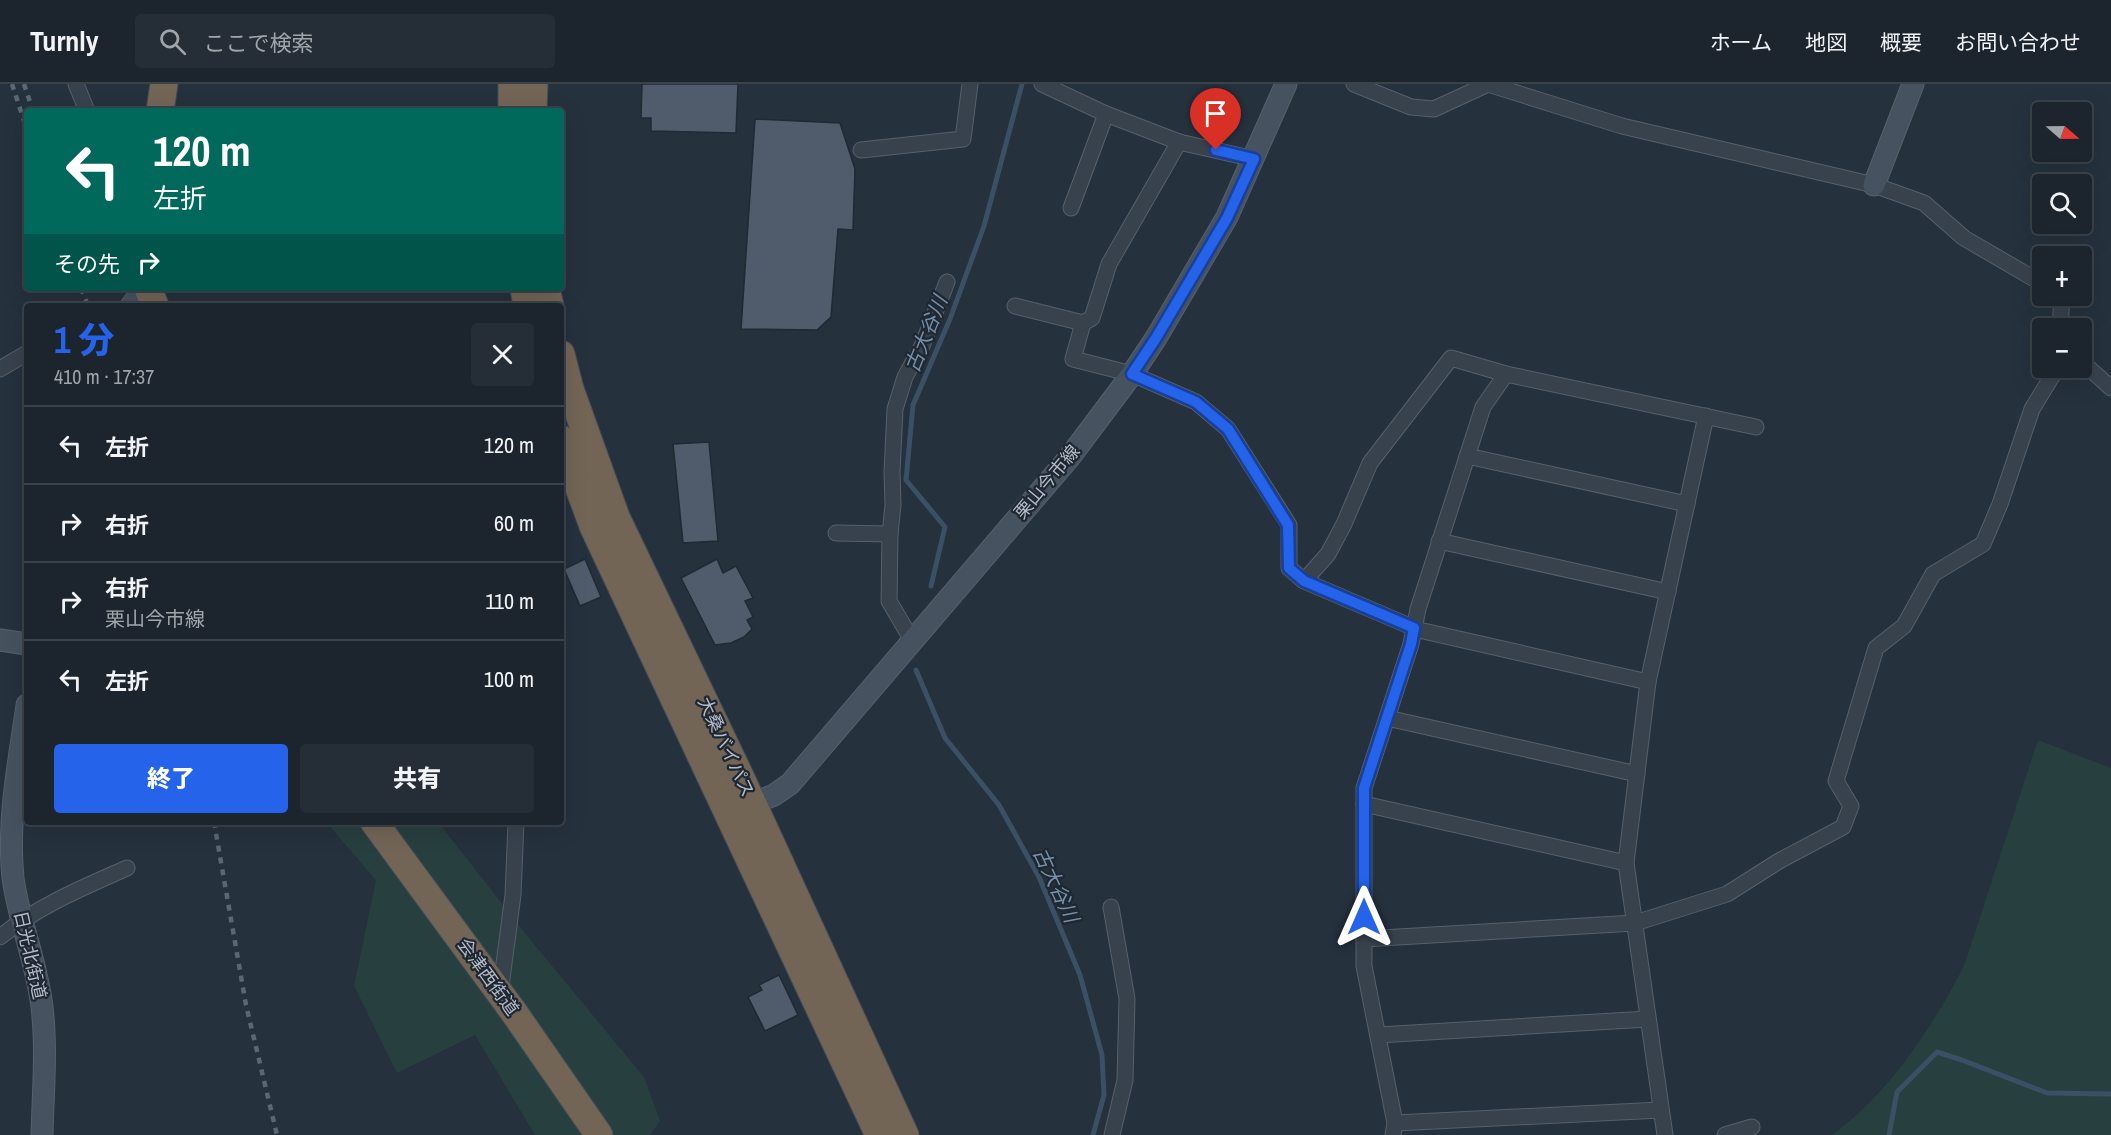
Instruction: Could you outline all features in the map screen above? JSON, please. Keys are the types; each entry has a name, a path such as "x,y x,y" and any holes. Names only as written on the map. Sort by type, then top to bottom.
{"highway":[{"path":"160,108 164,84"},
{"path":"512,84 512,108"},
{"path":"533,108 534,84"},
{"name":"大桑バイパス","path":"564,366 590,485 593,526 879,1135"},
{"name":"大桑バイパス","path":"564,444 590,485 616,517 905,1135"},
{"name":"会津西街道","path":"376,825 500,993 599,1135"}],"main road":[{"name":"栗山今市線","path":"726,813 774,795 790,784 1069,458 1156,338 1227,218 1286,84"},
{"path":"1874,185 1913,84"},
{"path":"0,640 24,644"},
{"name":"日光北街道","path":"24,728 12,818 13,877 20,920 36,971 42,1008 44,1068 42,1135"}],"street":[{"path":"76,84 86,108"},
{"path":"861,150 963,139 970,84"},
{"path":"1042,84 1106,114 1179,142 1254,159"},
{"path":"1354,84 1410,107 1434,109 1488,84 1622,126 1874,185 1924,203 1964,238 2032,278"},
{"path":"1071,208 1106,114"},
{"path":"1015,306 1083,323 1092,318 1109,264 1179,142"},
{"path":"913,642 889,601 895,409 905,377 922,346 947,282"},
{"path":"1083,323 1073,359 1132,374 1196,402 1228,429 1288,525 1289,568 1304,581 1414,628 1648,682"},
{"path":"0,369 24,355"},
{"path":"1304,581 1328,554 1344,524 1370,463 1450,358 1506,374 1756,427"},
{"path":"2092,371 2111,388"},
{"path":"1506,374 1483,407 1418,609 1411,644 1364,788 1364,966 1394,1129 1661,1110"},
{"path":"1364,939 1635,923 1727,894 1779,861 1843,827 1851,806 1836,781 1876,648 1904,626 1933,574 1983,544 2000,504 2032,409 2050,378"},
{"path":"1665,1135 1626,863 1648,682 1706,416"},
{"path":"1467,456 1687,504"},
{"path":"836,533 890,534"},
{"path":"1440,541 1668,592"},
{"path":"1387,717 1637,774"},
{"path":"1364,804 1626,863"},
{"path":"500,993 513,895 516,825"},
{"path":"0,937 20,920 53,902 127,868"},
{"path":"1111,907 1127,999 1125,1080 1112,1135"},
{"path":"1378,1035 1648,1020"},
{"path":"1725,1135 1752,1127"}],"green space":[{"path":"2038,740 2111,768 2111,1135 1832,1135 1853,1118 1891,1079 1938,1013 1964,966"},
{"path":"329,825 440,825 533,943 644,1077 660,1121 650,1135 535,1135 475,1035 397,1073 354,986 376,880"}],"building":[{"path":"642,84 738,84 736,133 651,131 651,118 641,118"},
{"path":"755,119 840,123 855,169 853,230 838,229 831,317 817,330 741,329"},
{"path":"709,442 718,541 683,543 673,444"},
{"path":"585,559 601,597 580,606 564,569"},
{"path":"717,559 723,573 736,566 753,598 745,601 753,617 747,620 752,629 744,637 731,643 715,645 681,578"},
{"path":"779,975 798,1015 765,1031 748,997 762,990 759,985"}],"waterway":[{"name":"古大谷川","path":"931,586 945,527 906,480 913,405 950,319 984,226 1022,84"},
{"name":"古大谷川","path":"916,670 945,738 999,805 1039,877 1080,975 1102,1055 1104,1095 1093,1135"},
{"path":"1889,1135 1897,1092 1937,1052 2047,1093 2111,1094"}],"railway":[{"path":"12,84 24,121"},
{"path":"24,84 32,108"},
{"path":"82,291 87,303"},
{"path":"215,825 246,1005 277,1135"}],"route":[{"path":"1216,150 1254,159 1227,218 1132,374 1196,402 1228,429 1288,525 1289,568 1304,581 1414,628 1411,644 1364,788 1364,917"}]}
